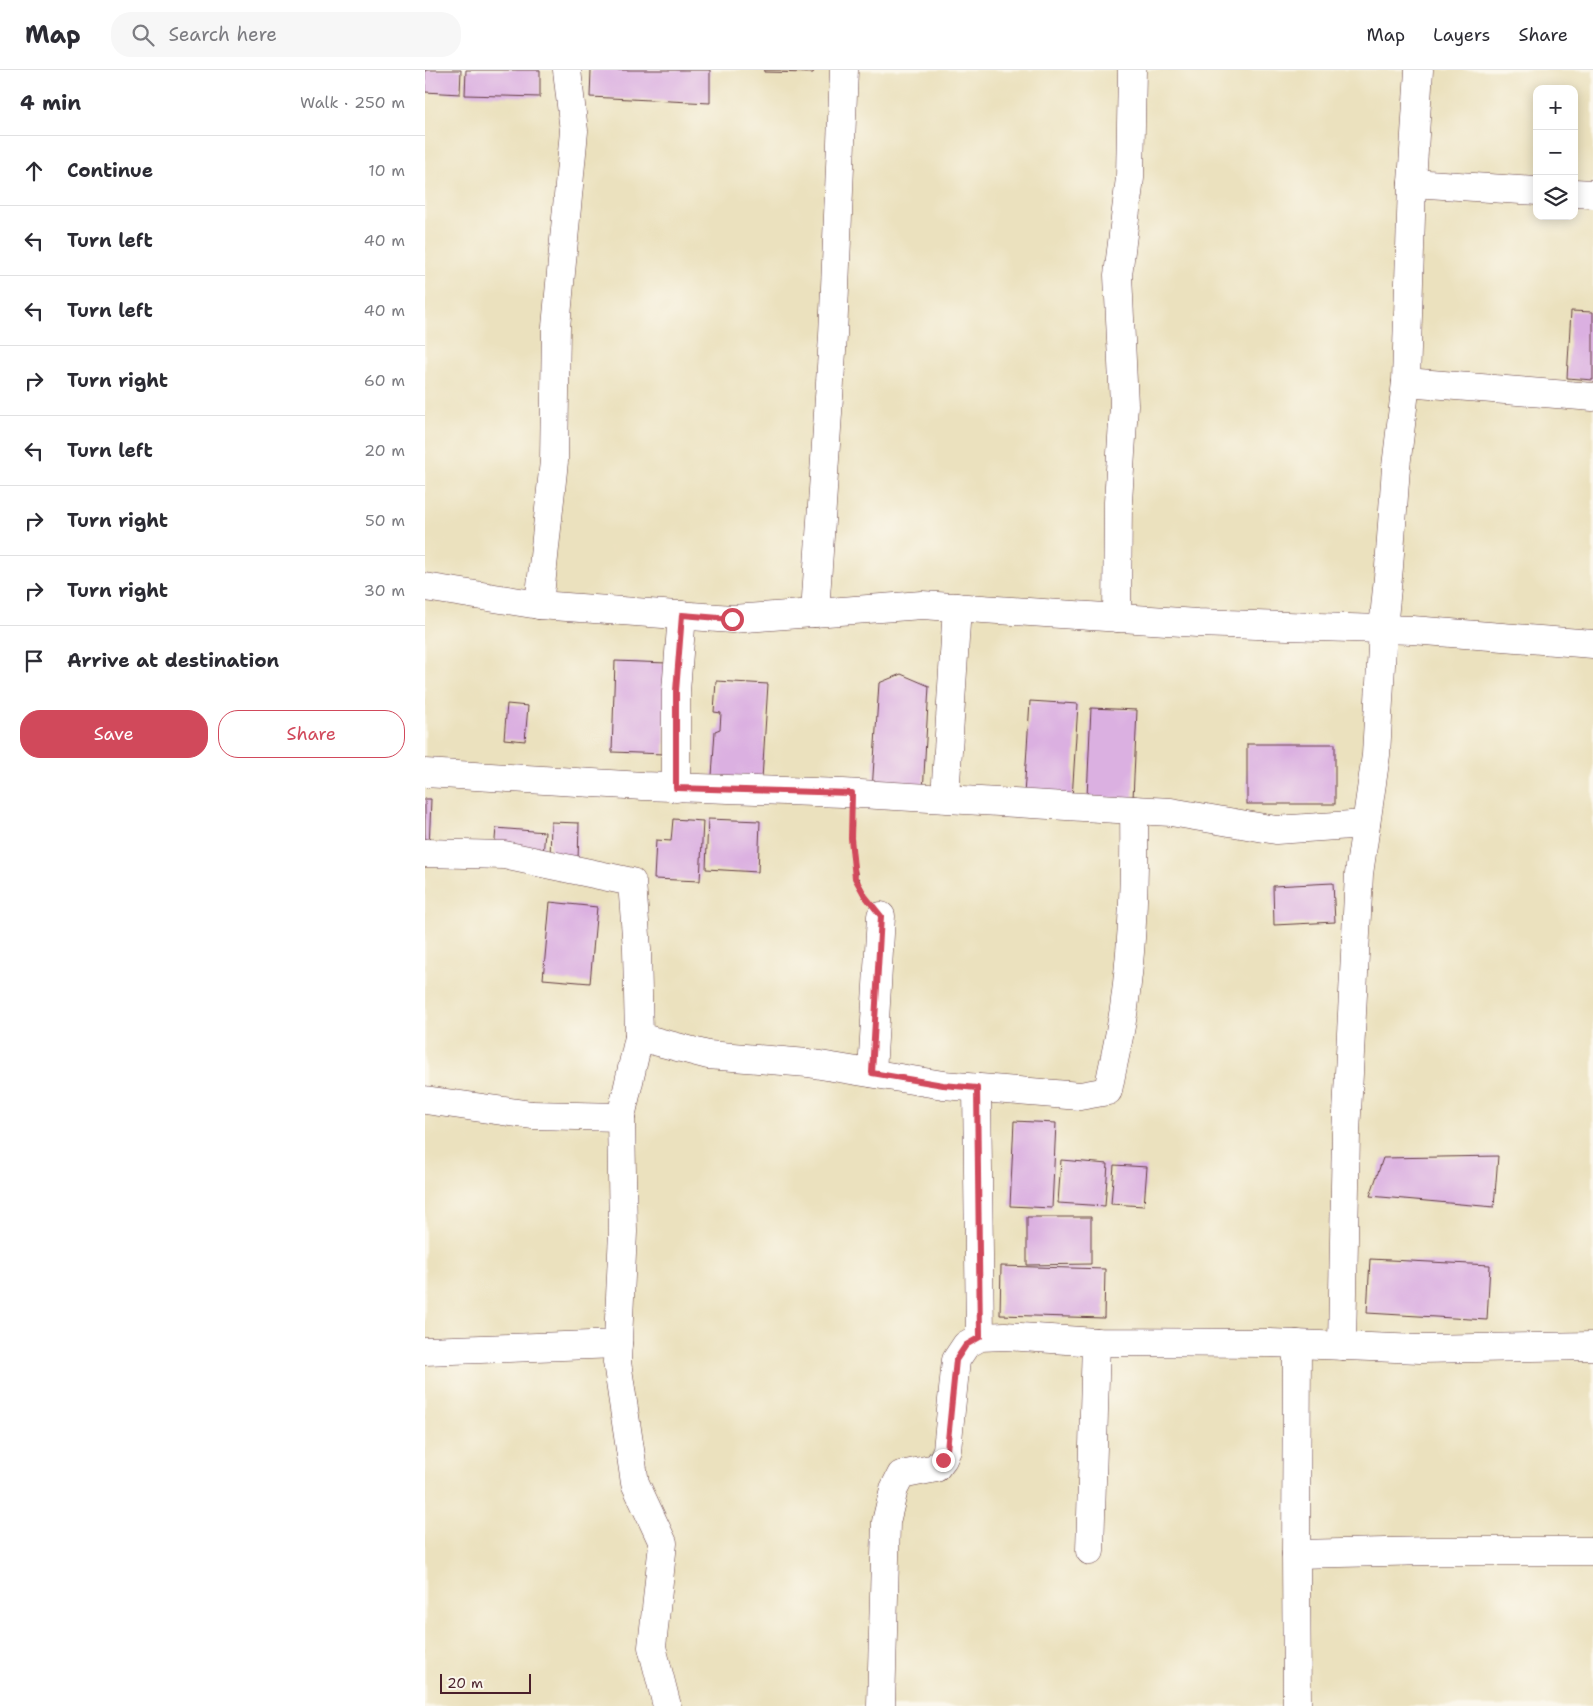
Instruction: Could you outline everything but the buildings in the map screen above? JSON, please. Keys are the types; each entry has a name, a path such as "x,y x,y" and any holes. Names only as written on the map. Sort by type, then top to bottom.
{"street":[{"path":"539,604 555,461 556,327 574,131 567,70"},
{"path":"815,613 832,345 844,70"},
{"path":"1117,618 1118,502 1124,405 1118,275 1130,178 1132,70"},
{"path":"1342,1346 1346,1134 1359,874 1376,755 1383,629 1396,467 1406,382 1412,183 1419,70"},
{"path":"1412,183 1533,191"},
{"path":"1578,193 1593,194"},
{"path":"1406,382 1593,397"},
{"path":"425,587 539,604 732,619 922,604 1197,623 1383,629 1593,644"},
{"path":"945,798 957,607"},
{"path":"676,788 676,691 682,615"},
{"path":"425,773 676,788 852,793 1171,812 1276,830 1366,824"},
{"path":"639,1037 708,1055 809,1063 943,1085 1080,1096 1108,1091 1124,1009 1131,939 1135,861 1134,810"},
{"path":"425,853 504,855 584,870 632,882 637,949 639,1037 621,1117 623,1232 617,1362 635,1483 663,1543 652,1647 667,1706"},
{"path":"872,1073 881,916"},
{"path":"977,1088 980,1337"},
{"path":"425,1100 532,1115 621,1117"},
{"path":"881,1706 886,1522 901,1475 936,1468 943,1460 947,1450 956,1360 966,1345 980,1337 1005,1336 1095,1342 1297,1344 1439,1350 1593,1346"},
{"path":"1090,1551 1095,1342"},
{"path":"425,1351 618,1344"},
{"path":"1297,1344 1297,1706"},
{"path":"1296,1554 1430,1551 1593,1551"}],"path":[{"path":"852,793 851,838 855,878 865,896 881,916"}],"route":[{"path":"732,619 682,615 676,691 676,788 852,793 851,838 855,878 865,896 881,916 872,1073 943,1085 977,1088 980,1337 966,1345 956,1360 947,1450 943,1460"}]}
